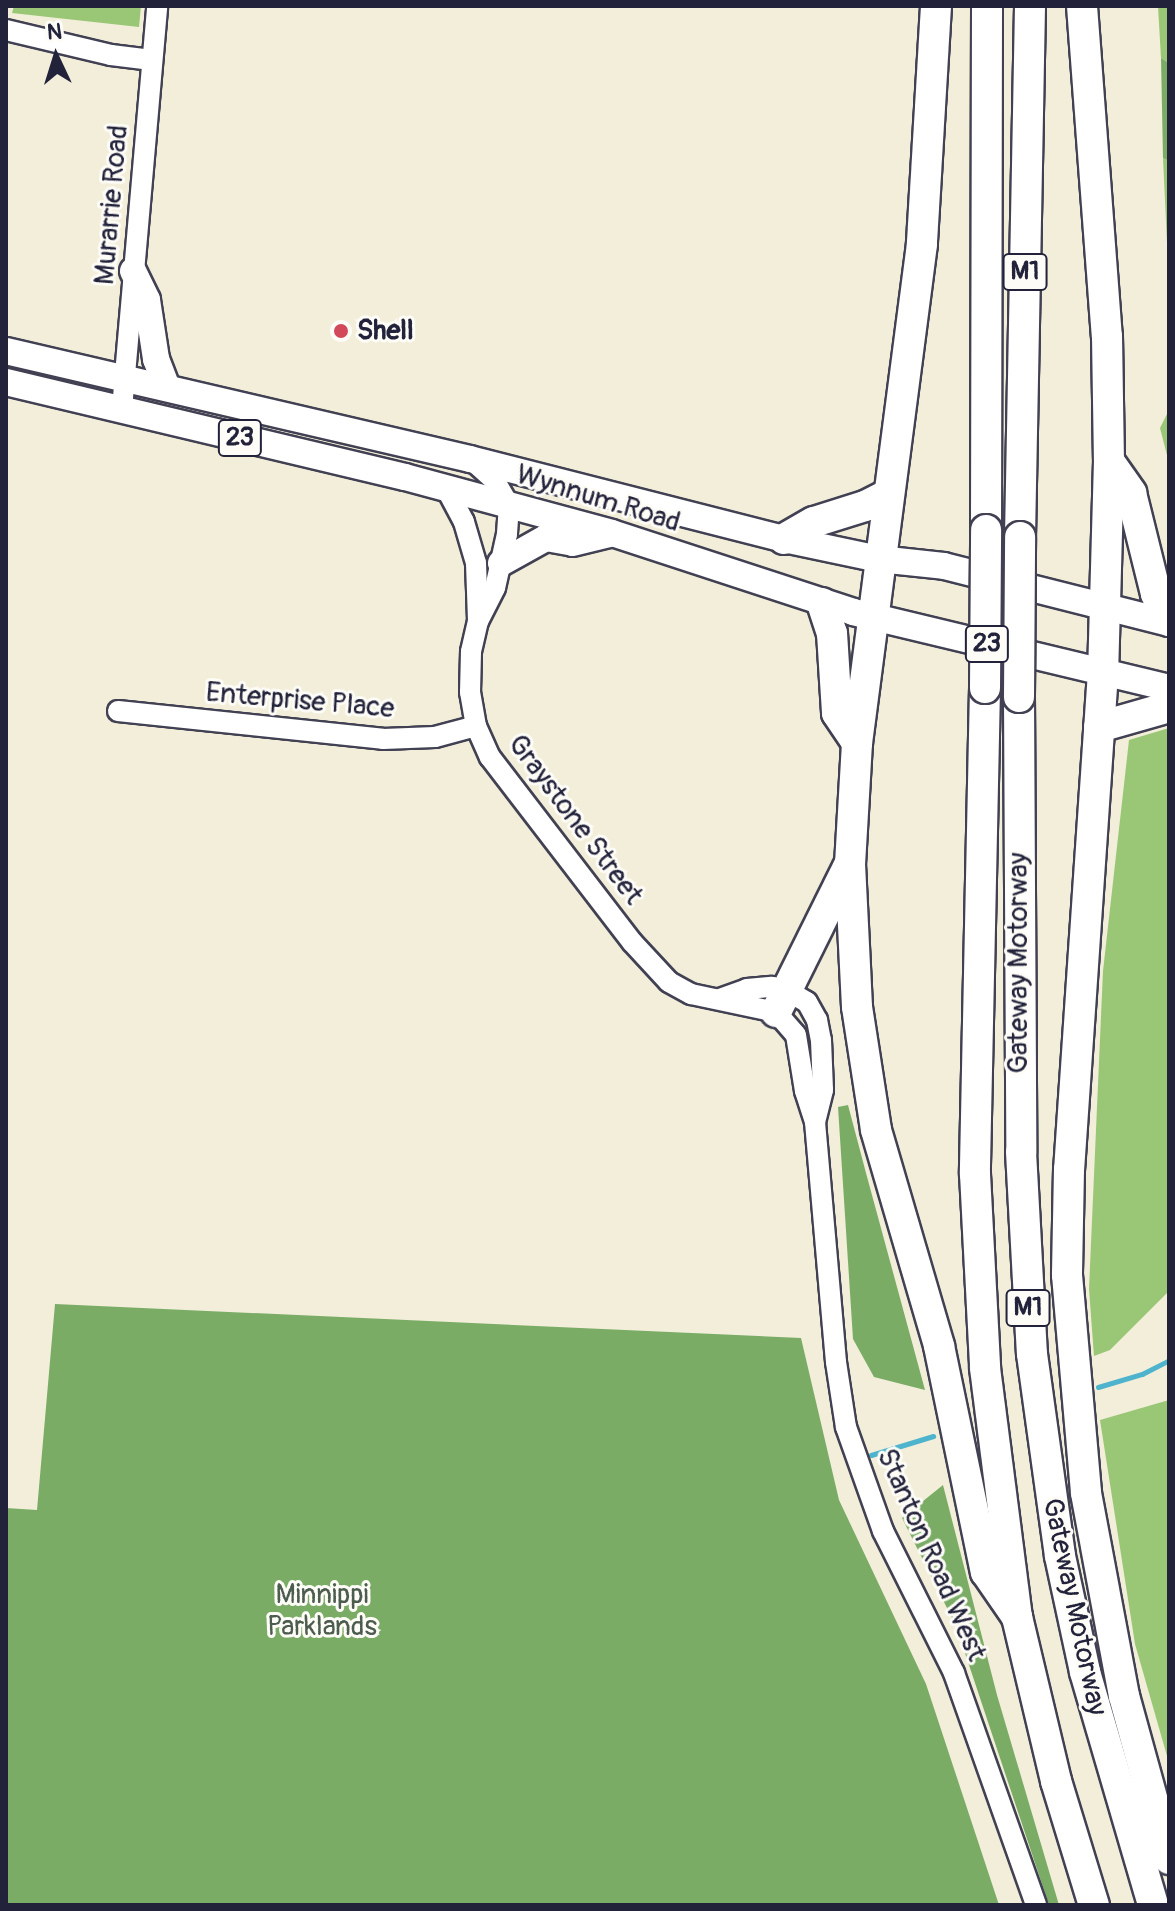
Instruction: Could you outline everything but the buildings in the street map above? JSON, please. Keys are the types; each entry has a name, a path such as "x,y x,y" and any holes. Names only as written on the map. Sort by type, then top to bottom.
{"highway":[{"path":"936,6 922,244 857,743 850,864 857,1007 876,1130 939,1346 986,1572 1017,1617"},
{"name":"Gateway Motorway","path":"987,6 985,688 975,1174 985,1368 1017,1617 1056,1781 1094,1905"},
{"name":"Gateway Motorway","path":"1030,6 1019,697 1021,1152 1032,1354 1060,1556 1085,1672 1153,1905"},
{"path":"1082,6 1107,336 1109,461 1103,672 1068,1196 1070,1333 1086,1493 1103,1589 1124,1696 1169,1859"},
{"path":"1109,461 1131,493 1153,585 1169,622"},
{"path":"784,539 814,522 865,506 889,494"},
{"path":"822,603 832,633 837,713 857,743"},
{"path":"1099,727 1169,707"},
{"path":"781,1001 850,864"}],"main road":[{"path":"133,271 147,300 153,346 167,388"},
{"name":"Wynnum Road","path":"6,351 470,459 784,539 879,559 944,566 1169,622"},
{"name":"Wynnum Road","path":"6,382 446,488 612,533 872,617 1169,688"},
{"path":"501,563 546,538 573,543 612,533"}],"street":[{"name":"Murarrie Road","path":"122,409 157,6"},
{"path":"6,30 111,55 152,60"},
{"path":"470,459 495,481 509,505"},
{"name":"Graystone Street","path":"446,488 472,542 478,621 469,673 476,726 502,773 655,970 679,989 720,999 747,989 781,1001"},
{"name":"Graystone Street","path":"478,621 495,588 509,505"},
{"name":"Enterprise Place","path":"118,711 383,739 435,737 476,726"},
{"name":"Stanton Road West","path":"781,1001 807,1002 820,1030 823,1090 815,1122 836,1362 846,1427 883,1531 954,1673 1036,1905"}],"green space":[{"path":"14,6 141,6 139,27 12,13"},
{"path":"1158,6 1169,6 1169,63 1161,58"},
{"path":"1161,58 1169,63 1169,161 1163,158"},
{"path":"1163,158 1169,161 1169,264 1168,264"},
{"path":"1169,410 1169,463 1160,428"},
{"path":"1169,728 1169,1291 1110,1350 1094,1356 1089,1289 1103,971 1129,740"},
{"path":"848,1105 925,1390 874,1377 853,1339 838,1107"},
{"name":"Minnippi Parklands","path":"55,1304 801,1338 839,1500 926,1684 999,1905 6,1905 6,1508 37,1510"},
{"path":"1169,1400 1169,1763 1135,1644 1100,1420"},
{"path":"943,1485 997,1695 1059,1905 1049,1905 956,1626 902,1518"}],"waterway":[{"path":"1098,1387 1142,1374 1169,1360"},
{"path":"871,1455 933,1436"}],"place":[{"name":"Shell","path":"341,331"}]}
